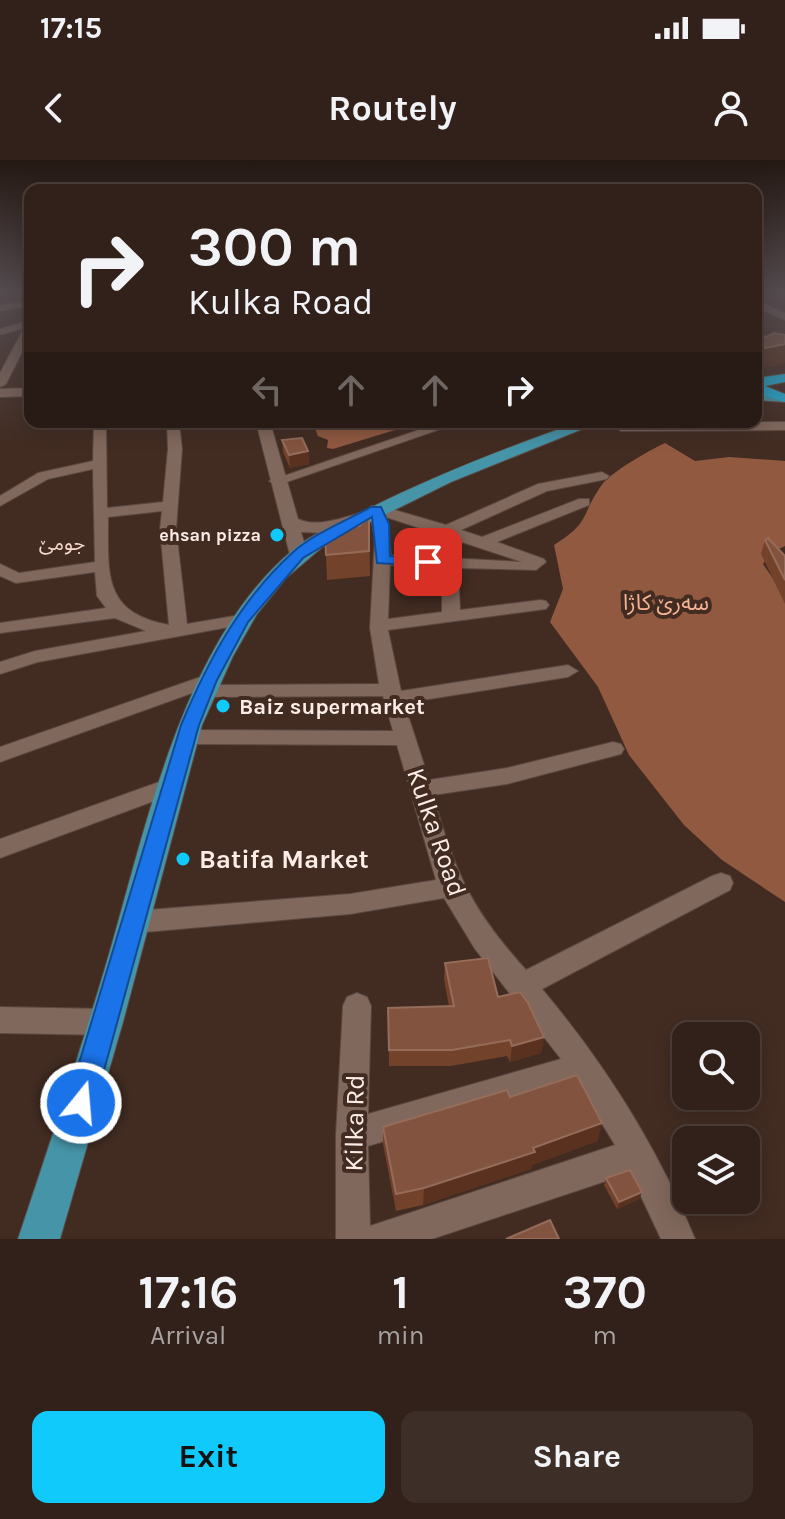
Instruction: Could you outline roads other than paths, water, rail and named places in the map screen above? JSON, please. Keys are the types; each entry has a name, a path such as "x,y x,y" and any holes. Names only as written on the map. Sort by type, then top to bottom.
{"highway":[{"path":"762,382 785,378"},
{"path":"762,391 784,398"}],"main road":[{"path":"762,396 784,398"},
{"path":"264,428 298,555"},
{"path":"288,521 303,528 315,529 368,514 578,428"},
{"path":"39,1239 106,1022 187,737 206,685 240,620 298,555 368,514"}],"street":[{"path":"24,347 0,385 24,391"},
{"path":"762,426 785,426"},
{"path":"100,428 100,513 106,596 118,612 141,625 179,632"},
{"path":"173,428 175,449 168,529 179,632"},
{"path":"276,481 437,428"},
{"path":"0,502 43,476 99,464"},
{"path":"447,530 543,487 602,476"},
{"path":"483,542 584,502"},
{"path":"100,513 170,506"},
{"path":"368,514 447,530 538,562 530,567 383,560"},
{"name":"Kulka Road","path":"368,514 382,524 379,626 393,694 452,887 478,935 601,1090 660,1195 678,1239"},
{"path":"450,563 451,617"},
{"path":"0,569 16,578 103,566"},
{"path":"379,626 540,605"},
{"path":"0,628 118,612"},
{"path":"0,668 35,657 240,620"},
{"path":"0,755 206,685 393,694 568,671"},
{"path":"187,737 405,738"},
{"path":"420,789 507,776 613,749"},
{"path":"0,849 173,785"},
{"path":"521,986 721,883"},
{"path":"134,922 350,904 452,887"},
{"name":"Kilka Rd","path":"353,1239 352,1135 357,1006"},
{"path":"0,1020 106,1022"},
{"path":"352,1135 583,1067"},
{"path":"380,1239 637,1154"}],"place":[{"name":"ehsan pizza","path":"277,535"},
{"name":"Baiz supermarket","path":"223,706"},
{"name":"Batifa Market","path":"183,859"}],"district":[{"name":"جومێ","path":"62,543"}],"park label":[{"name":"سەرێ کاژا","path":"666,602"}]}
